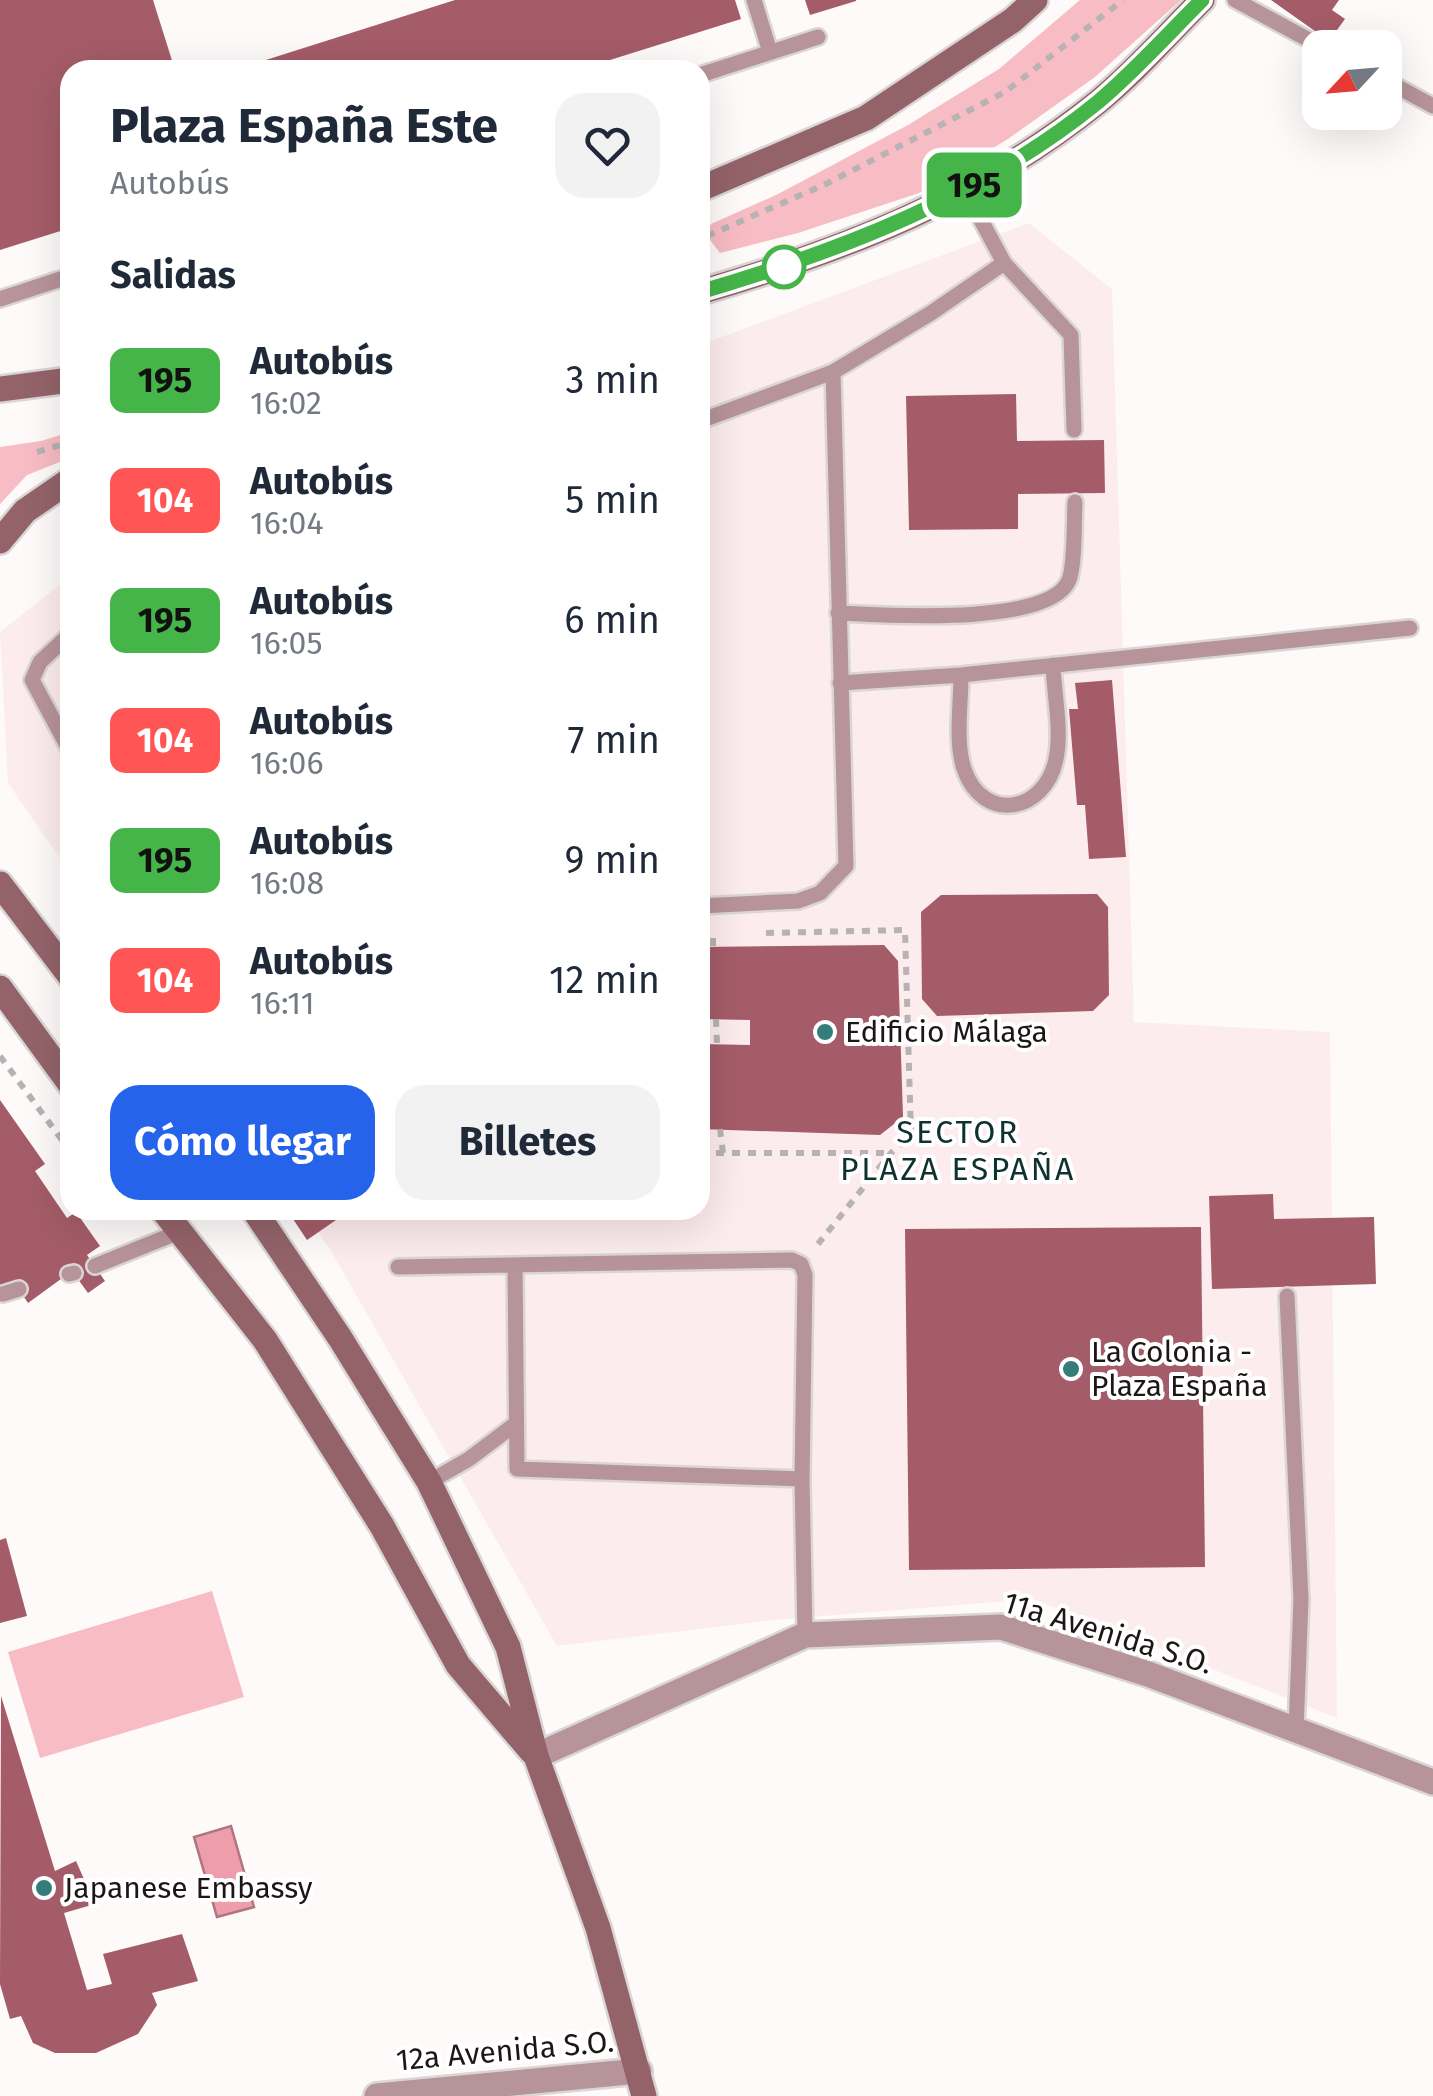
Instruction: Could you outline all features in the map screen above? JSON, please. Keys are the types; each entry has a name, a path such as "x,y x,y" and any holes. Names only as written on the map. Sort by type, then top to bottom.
{"main road":[{"path":"710,185 866,118 1013,20 1035,0"},
{"path":"710,289 783,268 880,232 965,190 1098,102 1202,0"},
{"path":"0,389 60,381"},
{"path":"0,541 24,512 60,487"},
{"path":"0,884 60,961"},
{"path":"0,988 60,1070"},
{"path":"169,1220 265,1340 382,1526 458,1665 536,1756"},
{"path":"261,1220 429,1482 508,1647 536,1756 598,1928 642,2083"}],"street":[{"name":"11a Avenida S.O.","path":"536,1756 805,1635 1001,1627 1148,1674 1433,1782"},
{"name":"12a Avenida S.O.","path":"377,2096 642,2083"}],"lane":[{"path":"754,0 770,52"},
{"path":"1235,0 1302,36"},
{"path":"710,71 818,37"},
{"path":"1402,89 1433,106"},
{"path":"965,190 1004,263 1071,334 1074,430"},
{"path":"710,416 833,372 931,314 1004,263"},
{"path":"0,298 60,279"},
{"path":"710,905 798,901 820,893 846,866 833,372"},
{"path":"838,614 1015,612 1050,600 1069,580 1075,502"},
{"path":"840,683 961,676 1410,628"},
{"path":"60,643 40,662 32,680 60,733"},
{"path":"961,676 964,770 979,791 998,805 1020,806 1037,794 1057,757 1052,665"},
{"path":"95,1266 178,1232"},
{"path":"398,1267 792,1260 801,1264 805,1275 805,1635"},
{"path":"515,1265 517,1469 802,1478"},
{"path":"1287,1296 1301,1600 1296,1732"},
{"path":"429,1482 469,1459 514,1425"}],"path":[{"path":"710,235 826,184 1005,92 1123,0"},
{"path":"37,452 60,445"},
{"path":"753,933 905,930 911,1135 891,1153 801,1264"},
{"path":"716,1019 717,1044"},
{"path":"0,1056 60,1138"},
{"path":"720,1129 723,1153"},
{"path":"710,1153 891,1153"}],"shaded area":[{"path":"1080,0 1181,0 1095,77 1008,139 919,193 798,233 720,253 710,240 711,224 778,194 908,125 999,69"},
{"path":"1029,223 1112,289 1134,1022 1330,1032 1337,1718 1033,1599 774,1620 557,1646 310,1220 710,1220 710,341"},
{"path":"60,435 60,462 27,475 0,504 0,447"},
{"path":"60,585 60,858 8,783 0,632"},
{"path":"212,1591 244,1697 40,1758 8,1652"},
{"path":"231,1826 254,1907 217,1917 194,1837"}],"building":[{"path":"0,0 153,0 172,60 60,60 60,231 0,250"},
{"path":"455,0 735,0 741,19 610,60 266,60"},
{"path":"805,0 856,0 856,1 810,15"},
{"path":"1271,0 1339,0 1332,10 1345,19 1337,30 1313,30"},
{"path":"1016,394 1017,441 1104,440 1105,493 1018,494 1018,529 909,530 906,396"},
{"path":"1112,680 1126,857 1089,859 1085,805 1077,805 1069,709 1078,709 1075,683"},
{"path":"1097,894 1108,907 1109,995 1093,1011 937,1016 922,999 921,912 941,895"},
{"name":"Edificio Málaga","path":"884,945 898,961 903,1117 880,1135 710,1129 710,1044 750,1045 750,1020 710,1019 710,947"},
{"path":"0,1100 45,1164 35,1171 60,1208 60,1220 82,1220 100,1246 87,1255 105,1281 88,1293 72,1271 28,1303 16,1285 0,1296"},
{"path":"1273,1194 1274,1219 1374,1217 1376,1284 1212,1289 1209,1196"},
{"path":"294,1220 336,1220 307,1240"},
{"path":"1201,1227 1205,1567 909,1570 905,1229"},
{"path":"6,1538 27,1616 0,1623 0,1540"},
{"path":"1,1696 55,1871 76,1861 95,1904 64,1913 87,1990 112,1984 103,1954 182,1934 198,1981 152,1993 157,2005 138,2034 96,2053 55,2053 33,2043 21,2016 10,2019 0,1984"}],"bus line":[{"name":"195","path":"710,289 783,268 880,232 965,190 1098,102 1202,0"}],"place":[{"name":"Edificio Málaga","path":"825,1032"},
{"name":"La Colonia - Plaza España","path":"1071,1369"},
{"name":"Japanese Embassy","path":"44,1888"}],"district":[{"name":"SECTOR PLAZA ESPAÑA","path":"958,1150"}]}
